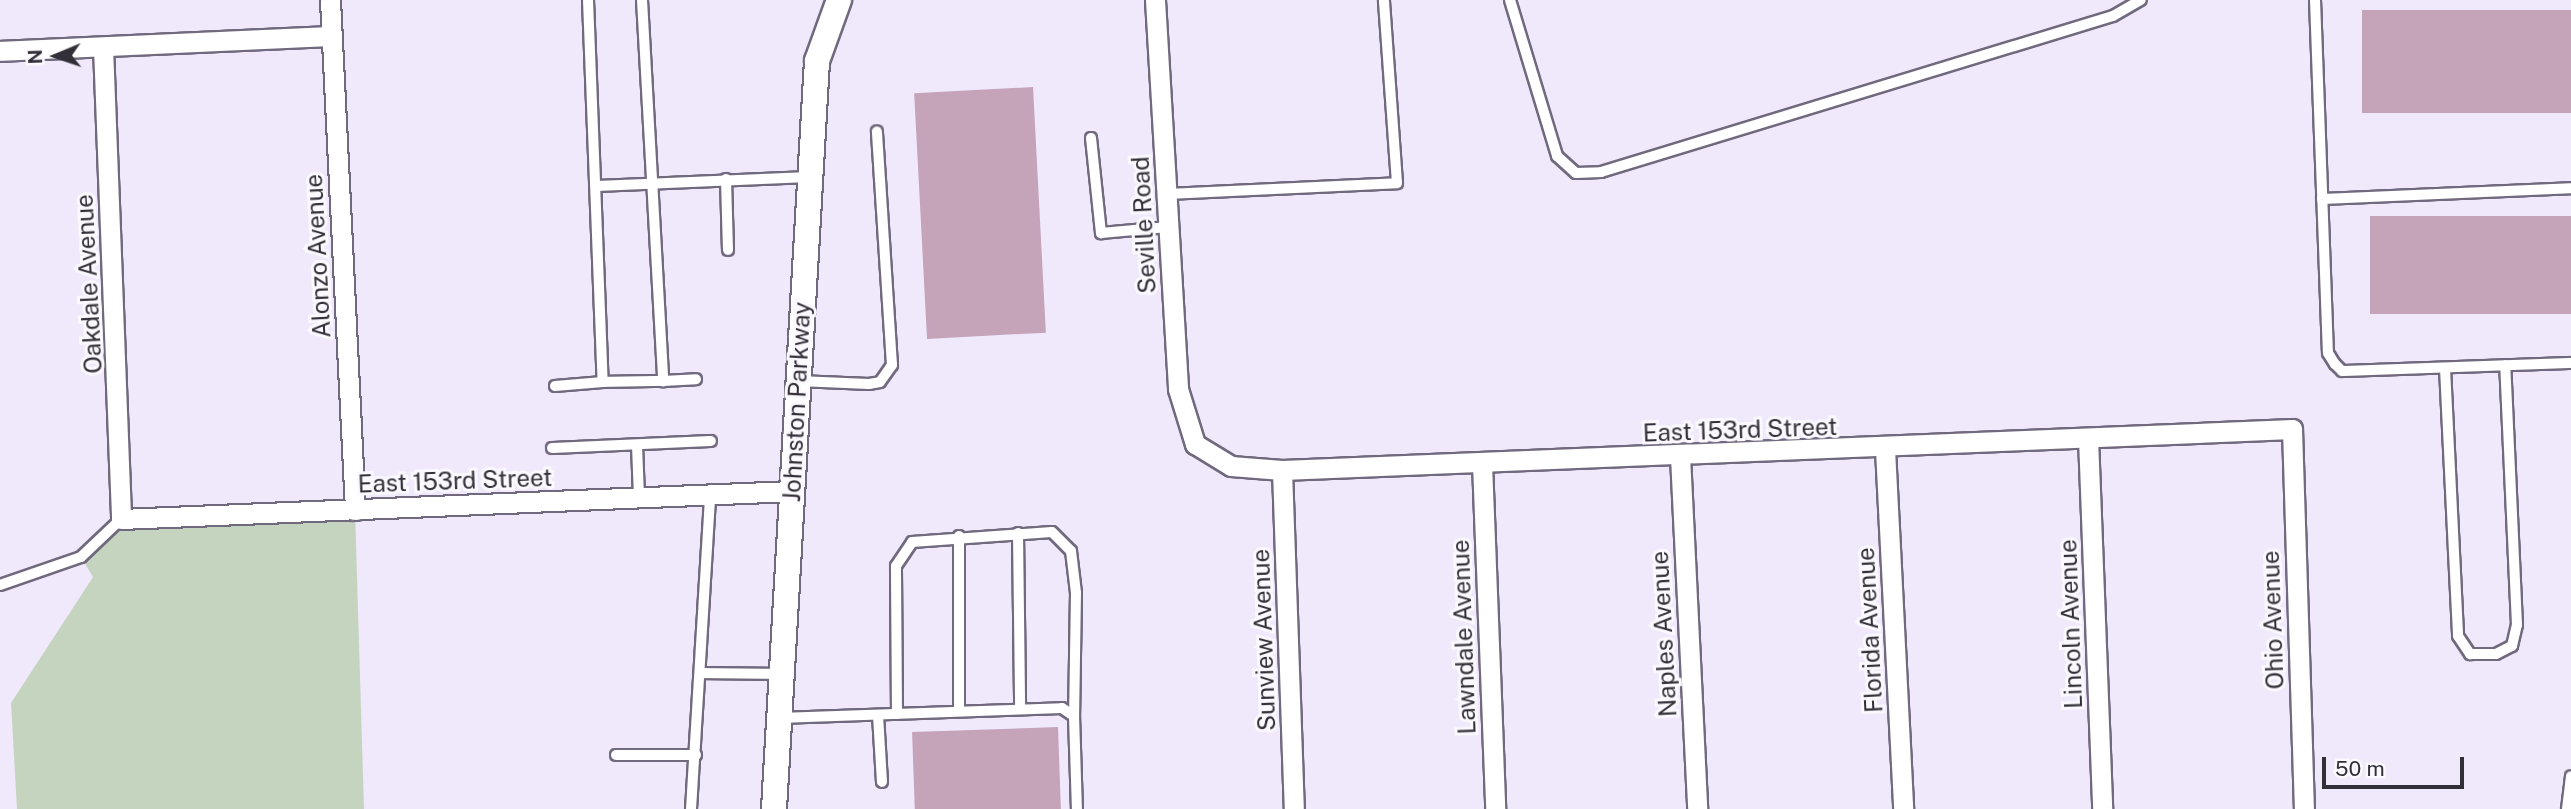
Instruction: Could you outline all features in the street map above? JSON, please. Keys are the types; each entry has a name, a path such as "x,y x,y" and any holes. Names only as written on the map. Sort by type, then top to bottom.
{"street":[{"name":"Alonzo Avenue","path":"330,0 355,510"},
{"name":"Johnston Parkway","path":"774,809 817,61 839,0"},
{"name":"Seville Road","path":"1155,0 1178,390 1195,444"},
{"path":"0,51 332,36"},
{"name":"Oakdale Avenue","path":"103,47 121,519"},
{"name":"East 153rd Street","path":"1195,444 1231,466 1282,470 1885,449 2292,429"},
{"name":"Ohio Avenue","path":"2292,429 2304,809"},
{"name":"Lincoln Avenue","path":"2088,438 2102,809"},
{"name":"Florida Avenue","path":"1885,449 1903,809"},
{"name":"Naples Avenue","path":"1680,456 1697,809"},
{"name":"Lawndale Avenue","path":"1482,463 1495,809"},
{"name":"Sunview Avenue","path":"1282,470 1294,809"},
{"name":"East 153rd Street","path":"121,519 791,491"}],"lane":[{"path":"588,0 603,382"},
{"path":"642,0 663,381"},
{"path":"1167,194 1397,183 1384,0"},
{"path":"1510,0 1530,82 1558,156 1576,173 1601,172 2113,16 2141,0"},
{"path":"2315,0 2329,353 2334,365 2342,371 2571,363"},
{"path":"798,381 869,384 880,382 892,365 877,131"},
{"path":"1091,138 1101,233 1168,227"},
{"path":"596,186 810,177"},
{"path":"726,179 728,250"},
{"path":"2322,199 2571,188"},
{"path":"2445,368 2458,635 2470,654 2496,654 2512,646 2518,625 2505,365"},
{"path":"555,386 696,379"},
{"path":"552,448 711,442"},
{"path":"637,444 639,498"},
{"path":"691,809 702,673 710,495"},
{"path":"0,585 81,557 121,519"},
{"path":"897,714 896,566 912,542 959,536 1052,532 1071,551 1077,809"},
{"path":"1018,533 1020,709"},
{"path":"959,536 959,712"},
{"path":"702,673 782,674"},
{"path":"779,718 1062,708 1074,716"},
{"path":"878,715 882,782"},
{"path":"616,755 696,755"},
{"path":"2567,809 2571,776"}],"green space":[{"path":"355,510 364,809 17,809 11,703 93,577 81,557 121,519"}],"building":[{"path":"2362,10 2571,10 2571,113 2362,113"},
{"path":"1033,87 1046,333 927,339 914,93"},
{"path":"2370,216 2571,216 2571,314 2370,314"},
{"path":"1058,727 1061,809 915,809 912,732"}]}
